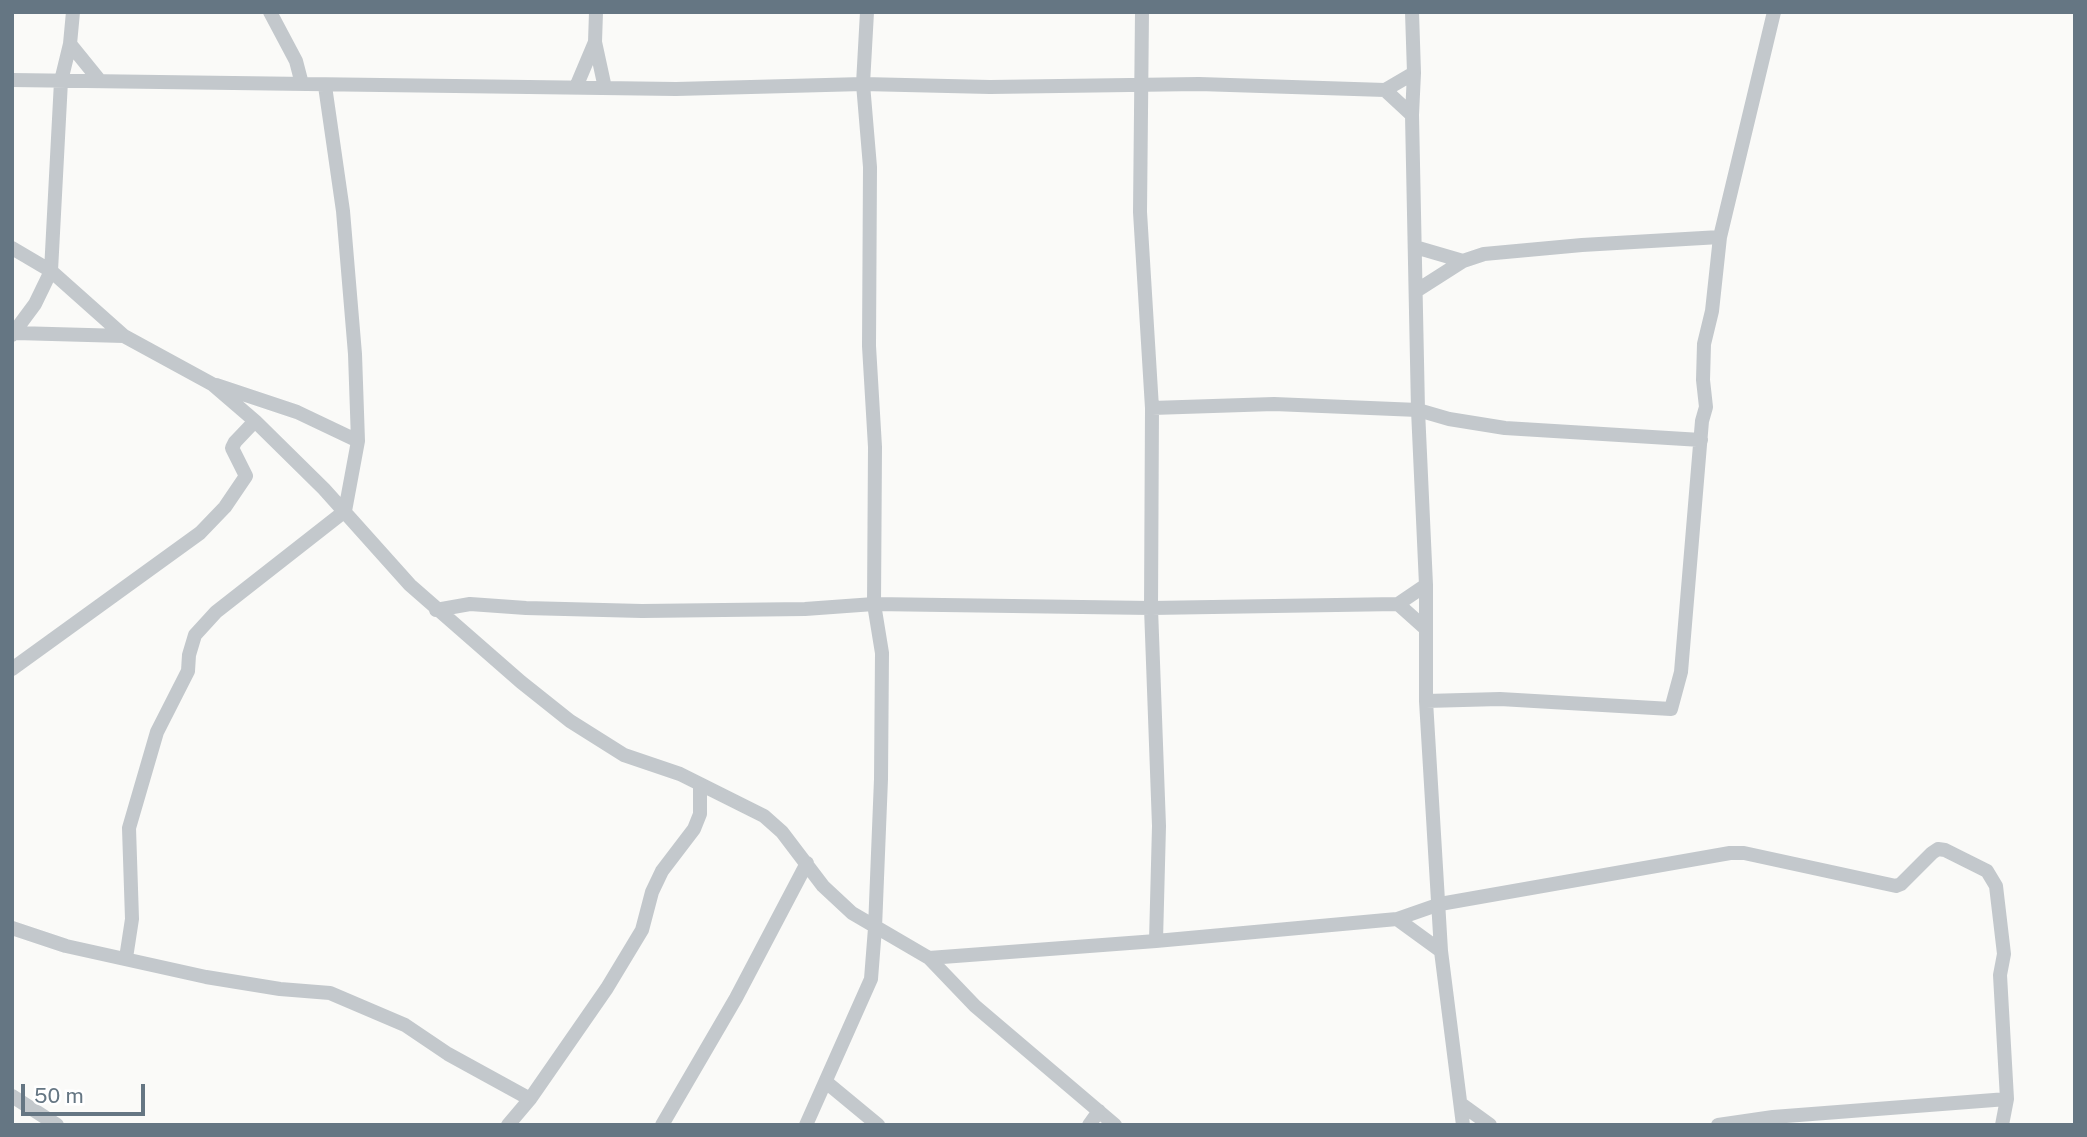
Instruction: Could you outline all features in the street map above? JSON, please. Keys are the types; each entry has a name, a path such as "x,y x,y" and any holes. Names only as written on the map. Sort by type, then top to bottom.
{"street":[{"path":"14,334 35,304 51,271 61,82 70,44 73,12"},
{"path":"270,12 296,61 302,83"},
{"path":"596,12 595,42 605,88"},
{"path":"806,1125 871,979 875,928 881,779 882,653 874,604 875,447 869,346 870,167 863,84 867,12"},
{"path":"1142,12 1140,212 1152,408 1151,608 1159,827 1156,941"},
{"path":"1412,12 1418,410 1426,585 1426,701 1441,951 1463,1125"},
{"path":"1426,701 1500,699 1671,709 1681,672 1706,407 1703,380 1704,344 1712,311 1720,237 1774,12"},
{"path":"576,87 595,42"},
{"path":"70,44 100,81"},
{"path":"12,80 676,89 863,84 990,87 1141,84 1273,85 1385,90 1414,73"},
{"path":"126,958 132,919 129,828 157,732 188,671 189,654 195,635 226,604 345,511 358,440 355,354 342,211 325,86"},
{"path":"1385,90 1412,115"},
{"path":"1416,290 1463,261 1484,254 1720,237"},
{"path":"1415,247 1463,261"},
{"path":"12,248 51,271 124,336 212,384 275,404 358,440"},
{"path":"14,334 124,336"},
{"path":"212,384 255,421 345,511 410,586 570,721 624,755 680,774 764,816 782,832 823,886 852,913 929,958 975,1006 1115,1125"},
{"path":"1152,408 1274,404 1418,410 1449,419 1506,428 1701,440"},
{"path":"12,669 200,533 225,507 246,476 232,448 255,421"},
{"path":"436,610 470,604 642,611 805,609 874,604 1151,608 1398,604 1426,585"},
{"path":"1398,604 1426,629"},
{"path":"508,1125 530,1099 607,988 642,930 652,892 662,871 694,829 701,814 700,785"},
{"path":"929,958 1397,919 1440,904 1730,853 1744,853 1896,886 1938,849 1945,850 1987,871 1996,886 2004,954 2000,975 2007,1099 2002,1125"},
{"path":"662,1125 736,998 807,863"},
{"path":"1397,919 1441,951"},
{"path":"12,928 66,946 206,977 280,989 330,993 405,1025 447,1054 530,1099"},
{"path":"827,1082 878,1125"},
{"path":"12,1096 57,1125"},
{"path":"1718,1125 1773,1117 2007,1099"},
{"path":"1461,1104 1490,1125"},
{"path":"1089,1125 1099,1111"}]}
